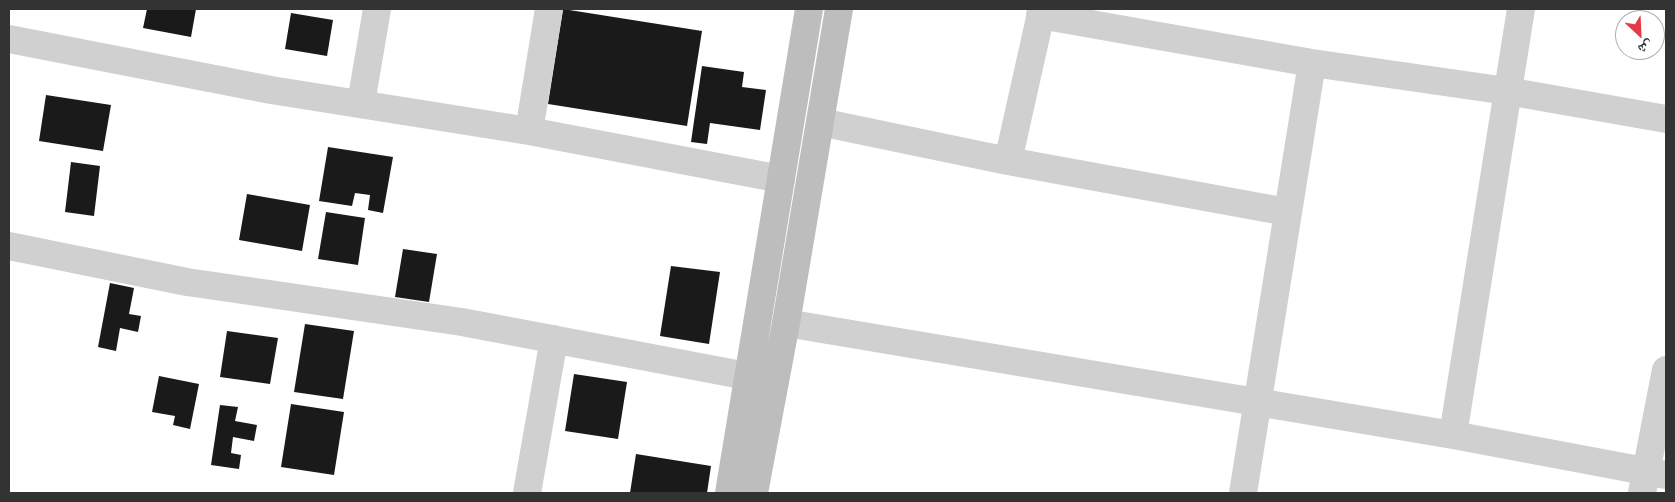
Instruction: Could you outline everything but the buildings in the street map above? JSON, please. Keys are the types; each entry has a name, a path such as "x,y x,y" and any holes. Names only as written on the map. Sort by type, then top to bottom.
{"street":[{"path":"361,103 377,9"},
{"path":"529,131 549,9"},
{"path":"729,493 747,376 810,9"},
{"path":"754,493 786,323 839,9"},
{"path":"1453,435 1521,9"},
{"path":"1008,161 1041,12 1312,63 1507,92 1666,119"},
{"path":"9,39 271,90 529,131 781,179"},
{"path":"1243,493 1312,63"},
{"path":"820,122 1008,161 1287,212"},
{"path":"9,246 188,282 462,322 747,376"},
{"path":"786,323 1453,435 1651,480 1666,370"},
{"path":"527,493 554,339"}]}
